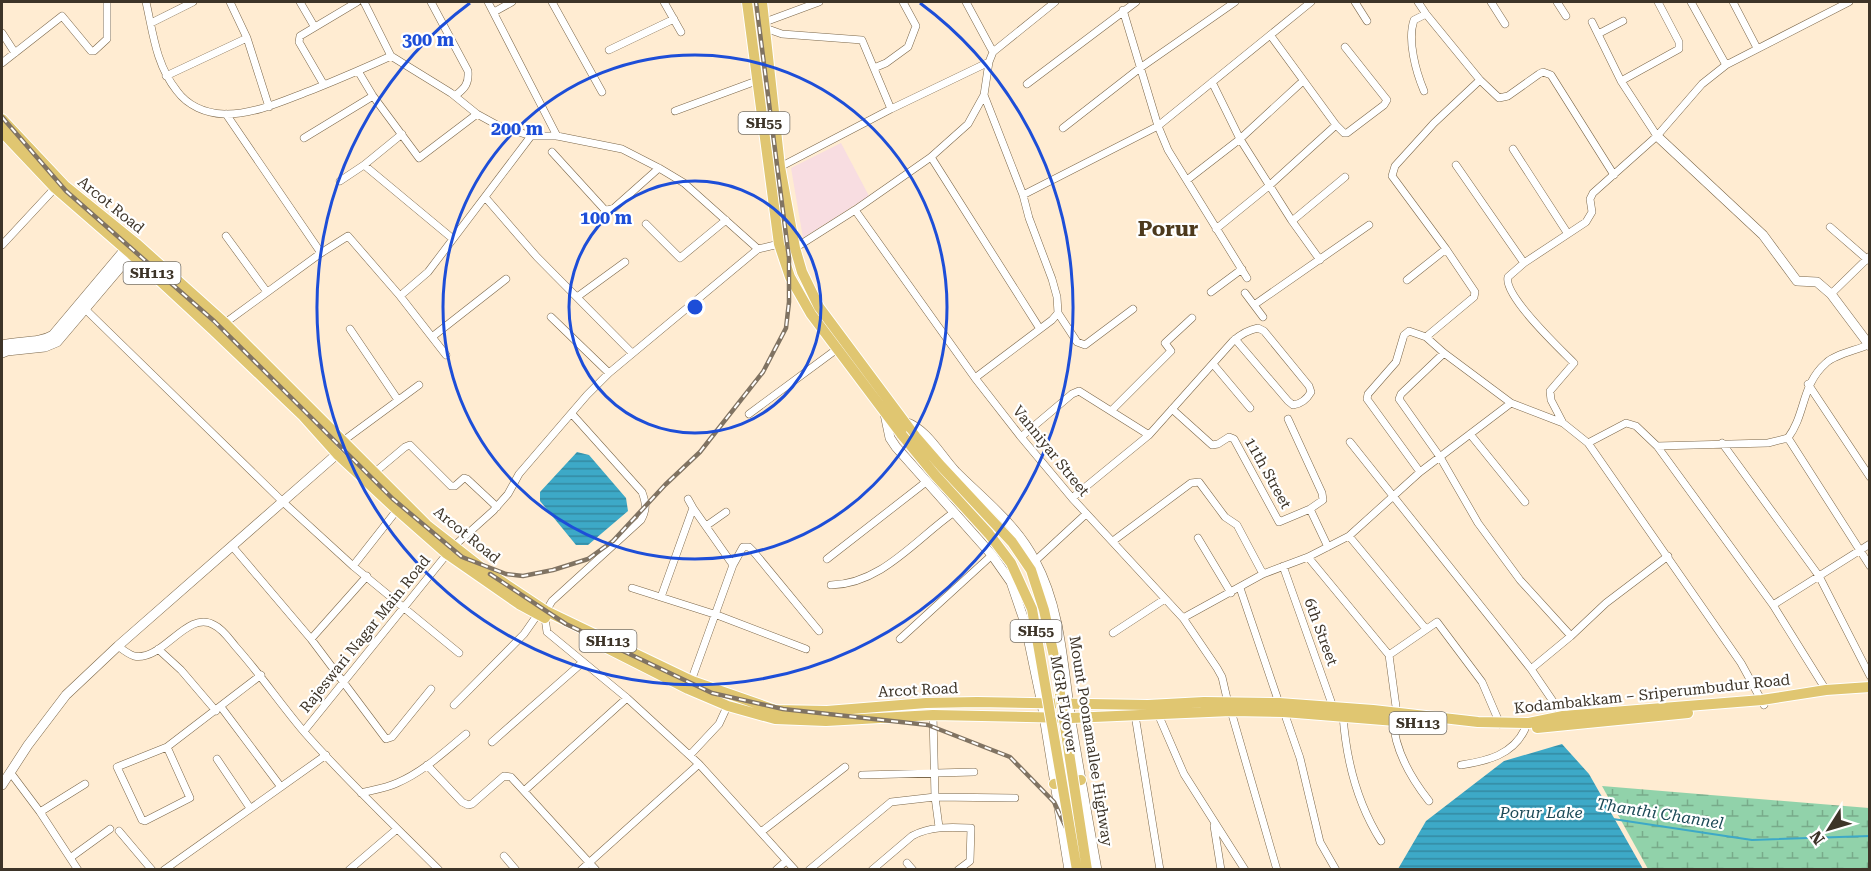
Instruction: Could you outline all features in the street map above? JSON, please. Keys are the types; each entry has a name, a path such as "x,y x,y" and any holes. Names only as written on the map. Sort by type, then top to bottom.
{"main road":[{"name":"SH55","path":"747,2 759,80 769,114 795,248 802,272 819,306 905,422"},
{"name":"SH55","path":"762,2 779,244 790,277 811,314 885,414"},
{"name":"Arcot Road","path":"2,119 65,186 132,247 303,416 337,454 397,510 450,550 483,569 543,614 690,685 776,719 808,721 933,715 1043,718"},
{"name":"Arcot Road","path":"2,132 55,188 225,323 450,550"},
{"name":"MGR FLyover","path":"885,414 935,475 989,534 1011,563 1032,609 1077,870"},
{"name":"MGR FLyover","path":"905,422 940,466 1012,542 1031,570 1044,610 1055,661 1087,870"},
{"name":"Kodambakkam – Sriperumbudur Road","path":"1763,703 1826,690 1869,687"},
{"name":"Kodambakkam – Sriperumbudur Road","path":"1042,704 1333,707 1500,731 1587,719 1869,694"},
{"name":"Arcot Road","path":"730,701 775,710 802,712 926,703 1042,704"},
{"name":"Kodambakkam – Sriperumbudur Road","path":"1043,718 1158,714 1230,707"},
{"name":"Kodambakkam – Sriperumbudur Road","path":"1282,707 1343,715 1394,716 1500,724 1528,723 1563,716 1587,719"},
{"path":"1054,784 1081,780"}],"street":[{"path":"2,63 62,16 91,51 94,51 107,39 107,2"},
{"path":"146,2 157,55 166,76 178,93 192,105 208,112 226,114 269,107 392,56"},
{"path":"151,23 193,2"},
{"path":"230,2 247,38 269,107"},
{"path":"300,2 314,26"},
{"path":"324,84 299,42 302,34 357,2"},
{"path":"364,2 392,56 455,96 477,114 497,125 531,136 557,136 622,149 684,183 758,249 779,244"},
{"path":"431,2 468,71 469,81 455,96"},
{"path":"488,2 557,136"},
{"path":"494,12 512,2"},
{"path":"552,2 602,92"},
{"path":"664,2 681,32"},
{"path":"765,25 819,2"},
{"path":"874,68 886,63 909,47 916,26 903,2"},
{"path":"966,2 993,52"},
{"path":"795,248 931,157 968,124 984,95 988,62 993,52 1055,2"},
{"path":"1027,84 1136,2"},
{"path":"1063,128 1140,68 1235,2"},
{"path":"1023,195 1158,126 1311,2"},
{"path":"1355,2 1367,21"},
{"path":"1418,2 1480,80 1498,98 1504,98 1543,72 1551,75 1614,175"},
{"path":"1491,2 1505,24"},
{"path":"1557,2 1566,16"},
{"path":"1621,81 1679,49 1679,42 1658,2"},
{"path":"1691,2 1726,65"},
{"path":"1733,2 1757,48"},
{"path":"1563,423 1551,400 1550,391 1574,363 1533,321 1508,285 1508,277 1524,263 1590,217 1591,197 1657,136 1702,84 1726,65 1840,3 1849,2"},
{"path":"1123,10 1158,126 1168,150 1247,278"},
{"path":"1424,91 1414,61 1412,31 1414,20 1426,14"},
{"path":"609,50 674,19"},
{"path":"1598,34 1623,21"},
{"path":"1592,22 1621,81 1657,136 1763,235 1797,281 1817,282 1831,294 1869,345 1827,361 1808,384 1795,427 1788,438 1776,443 1656,446"},
{"path":"765,25 782,33 862,40 891,109"},
{"path":"2,33 15,53"},
{"path":"1271,36 1344,133 1387,102 1385,96 1346,47"},
{"path":"166,76 247,38"},
{"path":"780,167 988,62"},
{"path":"358,71 373,96 419,158 477,114"},
{"path":"675,111 759,80"},
{"path":"1426,337 1476,295 1391,173 1395,165 1434,123 1480,80"},
{"path":"1187,180 1240,139 1303,81"},
{"path":"1212,82 1240,139 1292,221 1320,260"},
{"path":"984,95 1023,195 1052,279 1058,313 1077,342 1085,345 1133,309"},
{"path":"304,138 373,96"},
{"path":"226,114 321,253"},
{"path":"1216,229 1270,185 1336,125"},
{"path":"340,181 402,134"},
{"path":"400,296 428,272 531,136"},
{"path":"1514,149 1568,234"},
{"path":"552,152 607,210 614,208 659,168"},
{"path":"931,157 1040,330"},
{"path":"364,165 453,239"},
{"path":"1456,165 1524,263"},
{"path":"1292,221 1345,177"},
{"path":"2,245 55,188"},
{"path":"484,197 537,257 632,353"},
{"name":"Vanniyar Street","path":"855,210 975,378 1072,498 1183,618 1217,668 1222,676 1277,870"},
{"path":"646,224 680,258 726,220"},
{"path":"1254,305 1369,225"},
{"path":"1830,227 1868,259 1831,294"},
{"path":"226,236 267,292"},
{"path":"225,323 348,236 400,296 446,355"},
{"path":"2,353 54,344 132,247"},
{"name":"Rajeswari Nagar Main Road","path":"303,731 450,550 497,507 519,474 587,395 632,353 758,249"},
{"path":"1407,280 1446,249"},
{"path":"577,297 625,262"},
{"path":"1211,292 1242,269"},
{"path":"432,337 506,279"},
{"path":"1245,293 1263,318"},
{"path":"2,345 48,338 83,307"},
{"path":"83,307 283,502 353,566 459,653"},
{"path":"975,378 1040,330 1058,313"},
{"path":"551,317 609,374"},
{"path":"1112,410 1171,351 1165,342 1192,318"},
{"path":"1072,498 1149,435 1235,339 1248,330 1258,328 1264,331 1309,386 1311,392 1308,397 1299,404 1293,405 1235,339"},
{"path":"350,329 399,400"},
{"path":"1420,472 1369,403 1367,396 1396,362 1405,333 1409,331 1426,337 1443,353 1510,403 1563,423 1588,443 1741,663 1763,703"},
{"path":"749,414 837,349"},
{"path":"1443,353 1399,399 1440,457 1485,532 1520,580 1571,636"},
{"path":"1213,364 1250,408"},
{"path":"1808,384 1869,477"},
{"path":"343,441 419,385"},
{"path":"1022,437 1075,392 1083,392 1149,435"},
{"path":"1183,618 1263,574 1308,557 1349,536 1420,472 1510,403"},
{"name":"11th Street","path":"1172,410 1212,445 1229,437 1234,439 1279,522 1310,509 1328,547"},
{"path":"454,705 543,614 552,601 640,520 645,512 646,506 642,492 572,414"},
{"path":"885,414 890,438 992,555 1011,582 1025,623 1042,704 1069,870"},
{"path":"1288,419 1323,496 1321,502 1310,509"},
{"name":"Mount Poonamallee Highway","path":"905,422 917,426 955,471 1006,521 1023,541 1046,586 1060,647 1097,870"},
{"path":"1588,443 1626,423 1636,426 1656,446 1773,605 1826,690"},
{"path":"1470,434 1525,502"},
{"path":"1788,438 1869,566"},
{"path":"1350,442 1531,669 1563,716"},
{"path":"1722,443 1819,576 1869,676"},
{"path":"374,473 405,447 410,446 451,486 455,486 464,478 467,479 497,507"},
{"path":"78,870 40,812 4,779 66,695 118,646 337,454"},
{"path":"827,559 926,482"},
{"path":"1113,541 1191,483 1199,482 1225,517 1237,525 1263,574"},
{"path":"688,499 733,565"},
{"path":"661,597 693,508"},
{"path":"353,566 397,510"},
{"path":"706,526 726,512"},
{"path":"831,585 853,582 870,576 953,513"},
{"path":"1035,561 1086,514"},
{"path":"1349,536 1426,629"},
{"path":"1198,538 1231,593"},
{"path":"1773,605 1869,544"},
{"path":"232,546 311,639 383,737 388,740 392,737 432,689"},
{"path":"690,685 741,548 749,547 819,632"},
{"path":"900,639 992,555"},
{"path":"1531,669 1571,636 1605,603 1668,556"},
{"path":"1308,557 1389,655 1394,734 1399,750 1416,784 1429,801"},
{"name":"6th Street","path":"1283,566 1333,707"},
{"path":"311,639 367,576"},
{"path":"632,588 717,615 806,649"},
{"path":"1240,588 1300,758 1320,842 1336,870"},
{"path":"1113,633 1165,599"},
{"path":"543,614 547,632 627,698 690,755 795,870"},
{"path":"118,646 135,656 143,655 158,649 195,623 206,621 217,626 261,675 303,731 361,793 438,869"},
{"path":"1389,655 1437,622 1482,682 1500,724"},
{"path":"1031,651 1060,647"},
{"path":"158,649 218,709 281,787"},
{"path":"492,742 583,662"},
{"path":"167,747 190,798 145,821 142,820 117,767 167,747 261,675"},
{"path":"524,791 627,698"},
{"path":"690,755 719,724 730,701"},
{"path":"1158,714 1184,774 1245,870"},
{"path":"933,715 935,797 939,827"},
{"path":"1136,715 1160,870"},
{"path":"1343,715 1345,745 1358,791 1369,822 1381,841"},
{"path":"1461,765 1482,761 1510,749 1519,741 1525,729"},
{"path":"361,793 396,784 427,765 466,734"},
{"path":"164,870 326,755"},
{"path":"218,759 250,808"},
{"path":"581,870 699,764"},
{"path":"427,765 464,804 472,804 504,776 511,777 596,870"},
{"path":"761,832 845,767"},
{"path":"862,775 974,771"},
{"path":"40,812 85,784"},
{"path":"809,870 891,802 935,797 1015,798"},
{"path":"1214,823 1221,870"},
{"path":"872,870 912,836 939,827 971,828 970,861 958,870"},
{"path":"70,858 110,829"},
{"path":"349,870 397,829"},
{"path":"119,831 152,870"},
{"path":"504,856 516,870"},
{"path":"776,870 786,861"},
{"path":"907,863 913,870"}],"shaded area":[{"path":"841,143 869,196 803,238 791,168"}],"green space":[{"path":"1602,786 1869,808 1869,869 1648,869"}],"water":[{"path":"577,452 589,455 626,498 628,511 588,545 576,545 540,501 540,492"},
{"name":"Porur Lake","path":"1562,744 1589,774 1643,869 1398,869 1426,821 1504,761"}],"waterway":[{"name":"Thanthi Channel","path":"1613,819 1752,840 1870,836"}],"railway":[{"path":"2,117 66,191 214,321 393,499 462,557 506,574 523,576 588,559 613,541 665,485 700,452 763,372 786,328 789,302 789,258 756,2"},
{"path":"490,574 566,624 712,693 783,709 928,725 1010,757 1054,802 1077,851 1080,870"}],"district":[{"name":"Porur","path":"1168,229"}]}
